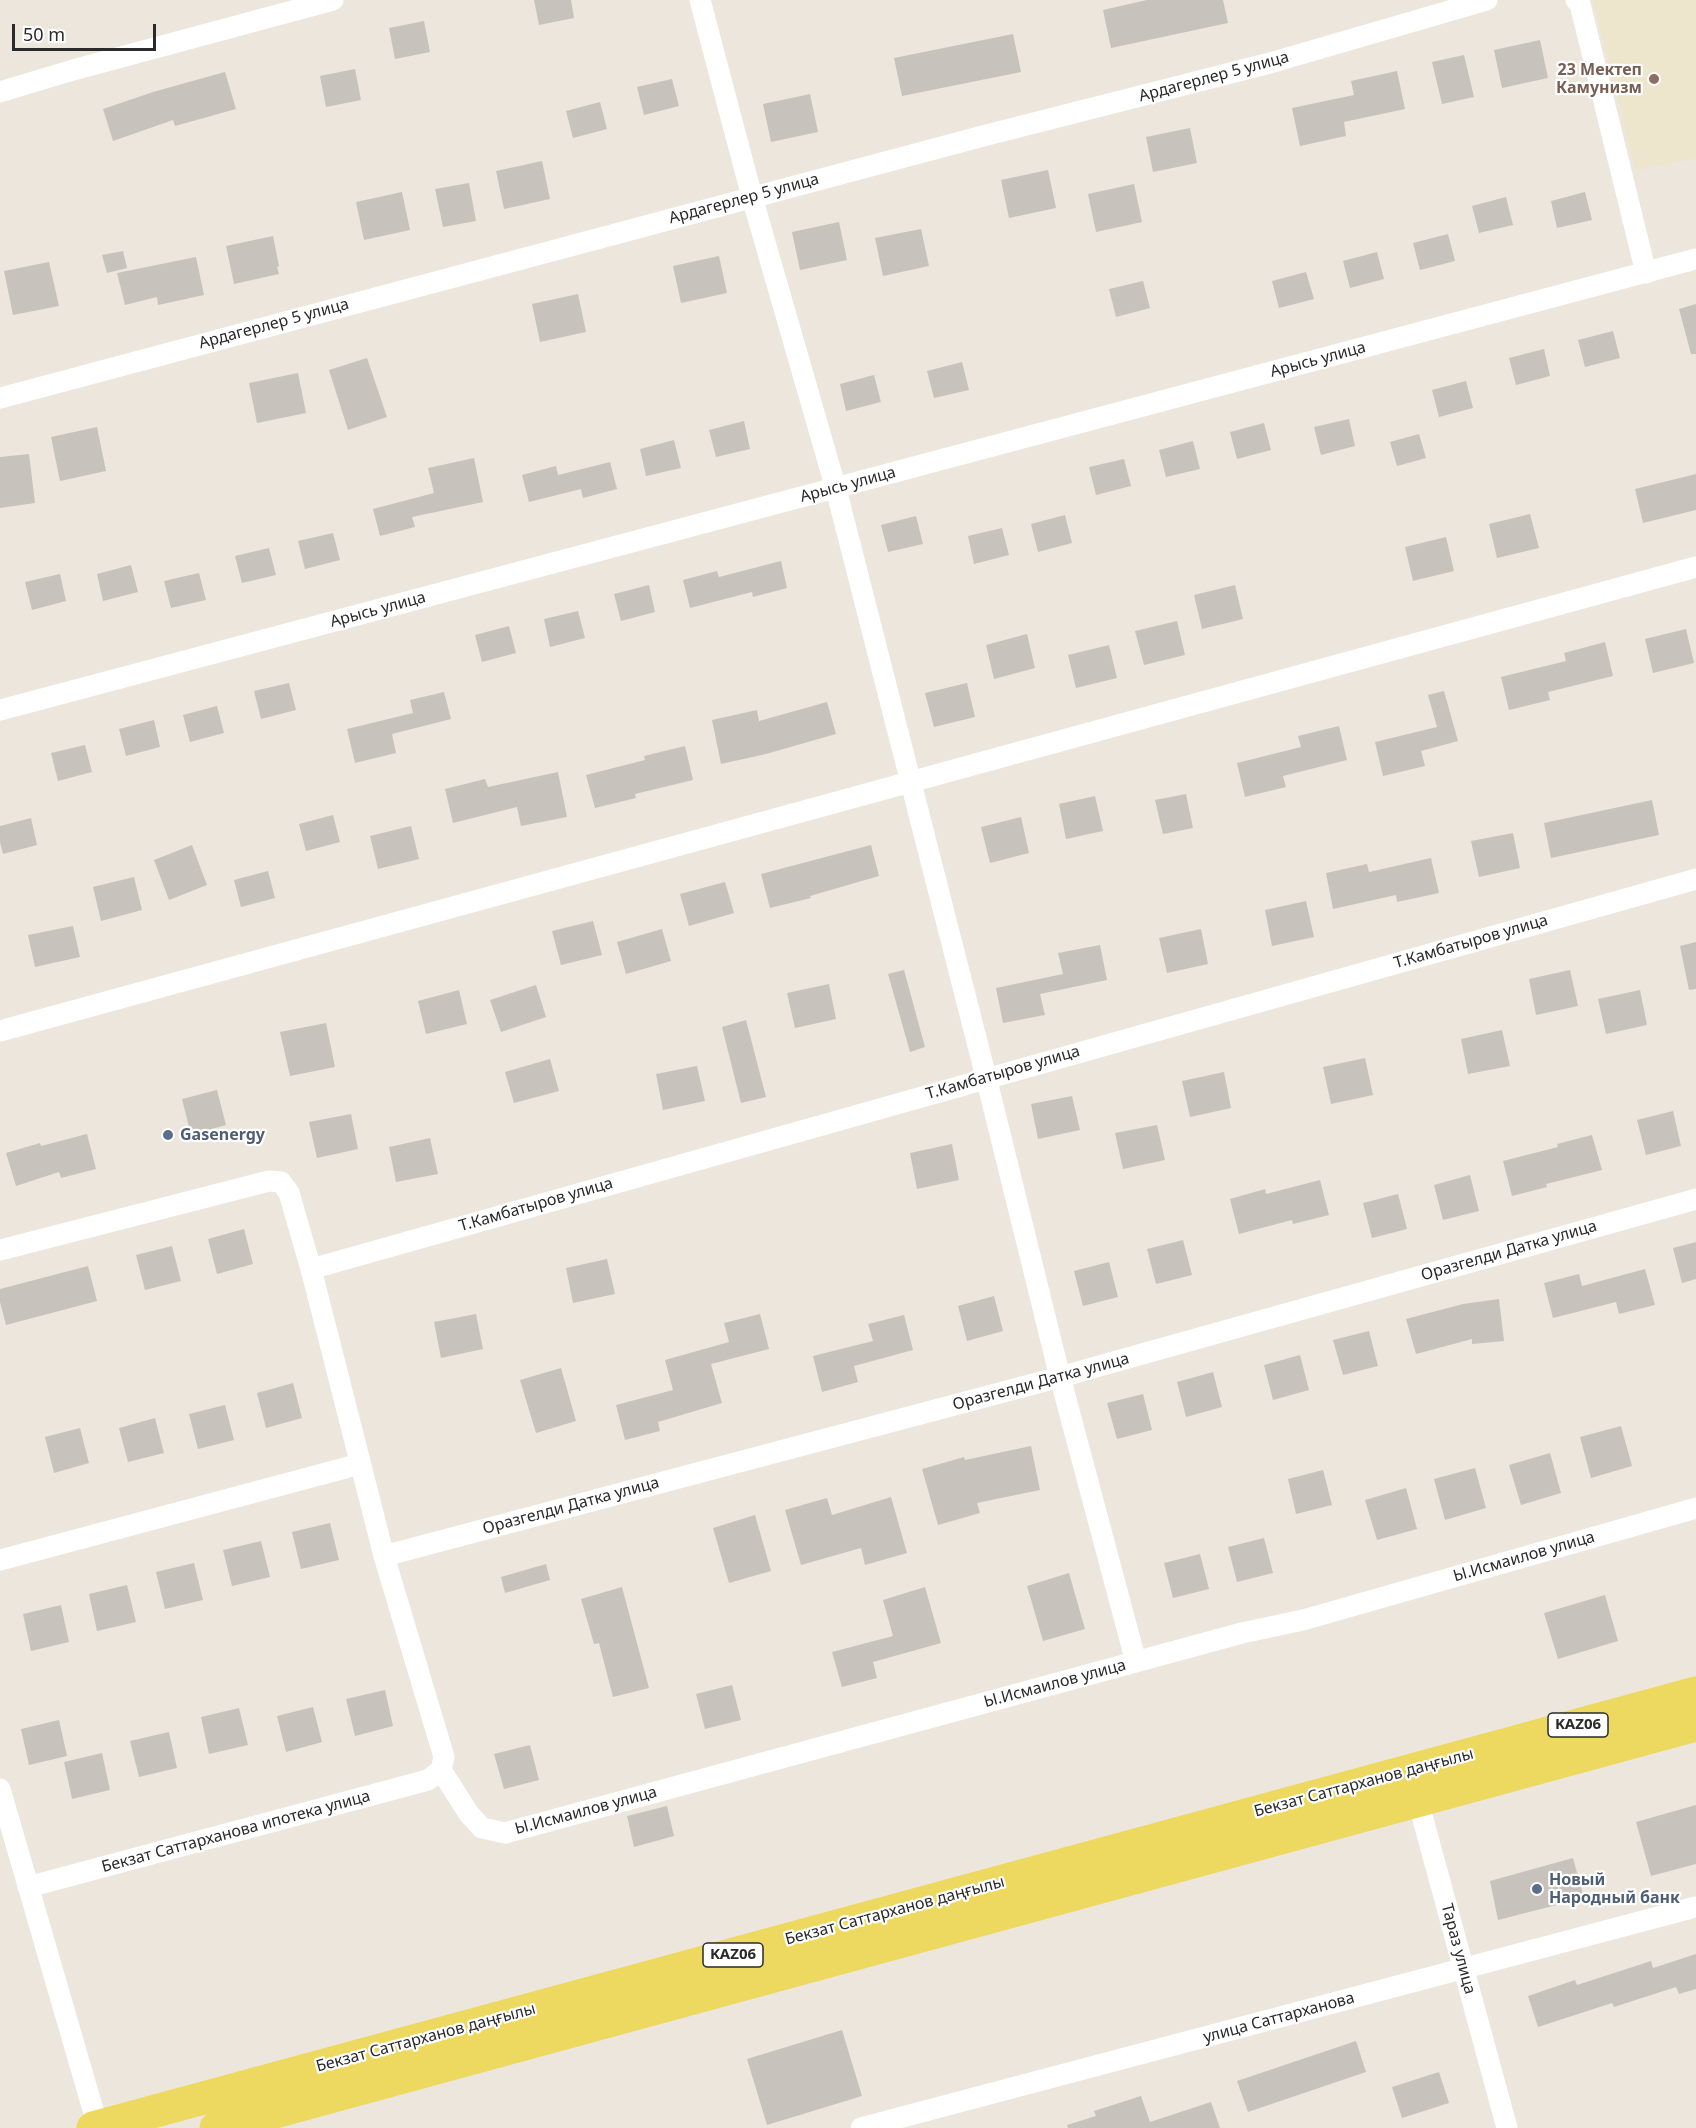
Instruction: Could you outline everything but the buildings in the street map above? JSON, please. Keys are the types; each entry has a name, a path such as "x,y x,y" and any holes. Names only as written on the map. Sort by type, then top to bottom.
{"main road":[{"name":"Бекзат Саттарханов даңғылы","path":"1414,1786 1696,1693"},
{"name":"Бекзат Саттарханов даңғылы","path":"96,2127 1414,1786 1696,1725"},
{"name":"Бекзат Саттарханов даңғылы","path":"217,2128 1246,1831"}],"street":[{"path":"0,92 73,69 333,0"},
{"path":"700,0 752,197 836,489 1060,1377 1136,1662"},
{"name":"Ардагерлер 5 улица","path":"0,398 994,133 1270,63 1487,0"},
{"path":"1576,0 1580,4 1646,273"},
{"name":"Арысь улица","path":"0,710 1696,259"},
{"path":"0,1031 1696,567"},
{"name":"Т.Камбатыров улица","path":"311,1269 986,1077 1696,879"},
{"path":"0,1250 269,1181 281,1182 289,1193 311,1269 384,1556 444,1757 441,1770"},
{"name":"Оразгелди Датка улица","path":"384,1556 1060,1377 1696,1199"},
{"path":"0,1560 360,1464"},
{"name":"Ы.Исмаилов улица","path":"441,1770 469,1814 482,1828 505,1833 1242,1633 1303,1620 1696,1508"},
{"name":"Бекзат Саттарханова ипотека улица","path":"28,1887 428,1780 441,1770"},
{"name":"Тараз улица","path":"1414,1786 1507,2128"},
{"path":"0,1789 96,2127"},
{"name":"улица Саттарханова","path":"861,2128 1696,1907"}],"shaded area":[{"name":"23 Мектеп Камунизм","path":"1593,0 1696,0 1696,158 1636,170"}],"place":[{"name":"23 Мектеп Камунизм","path":"1654,79"},
{"name":"Gasenergy","path":"168,1135"},
{"name":"Новый Народный банк","path":"1537,1889"}]}
